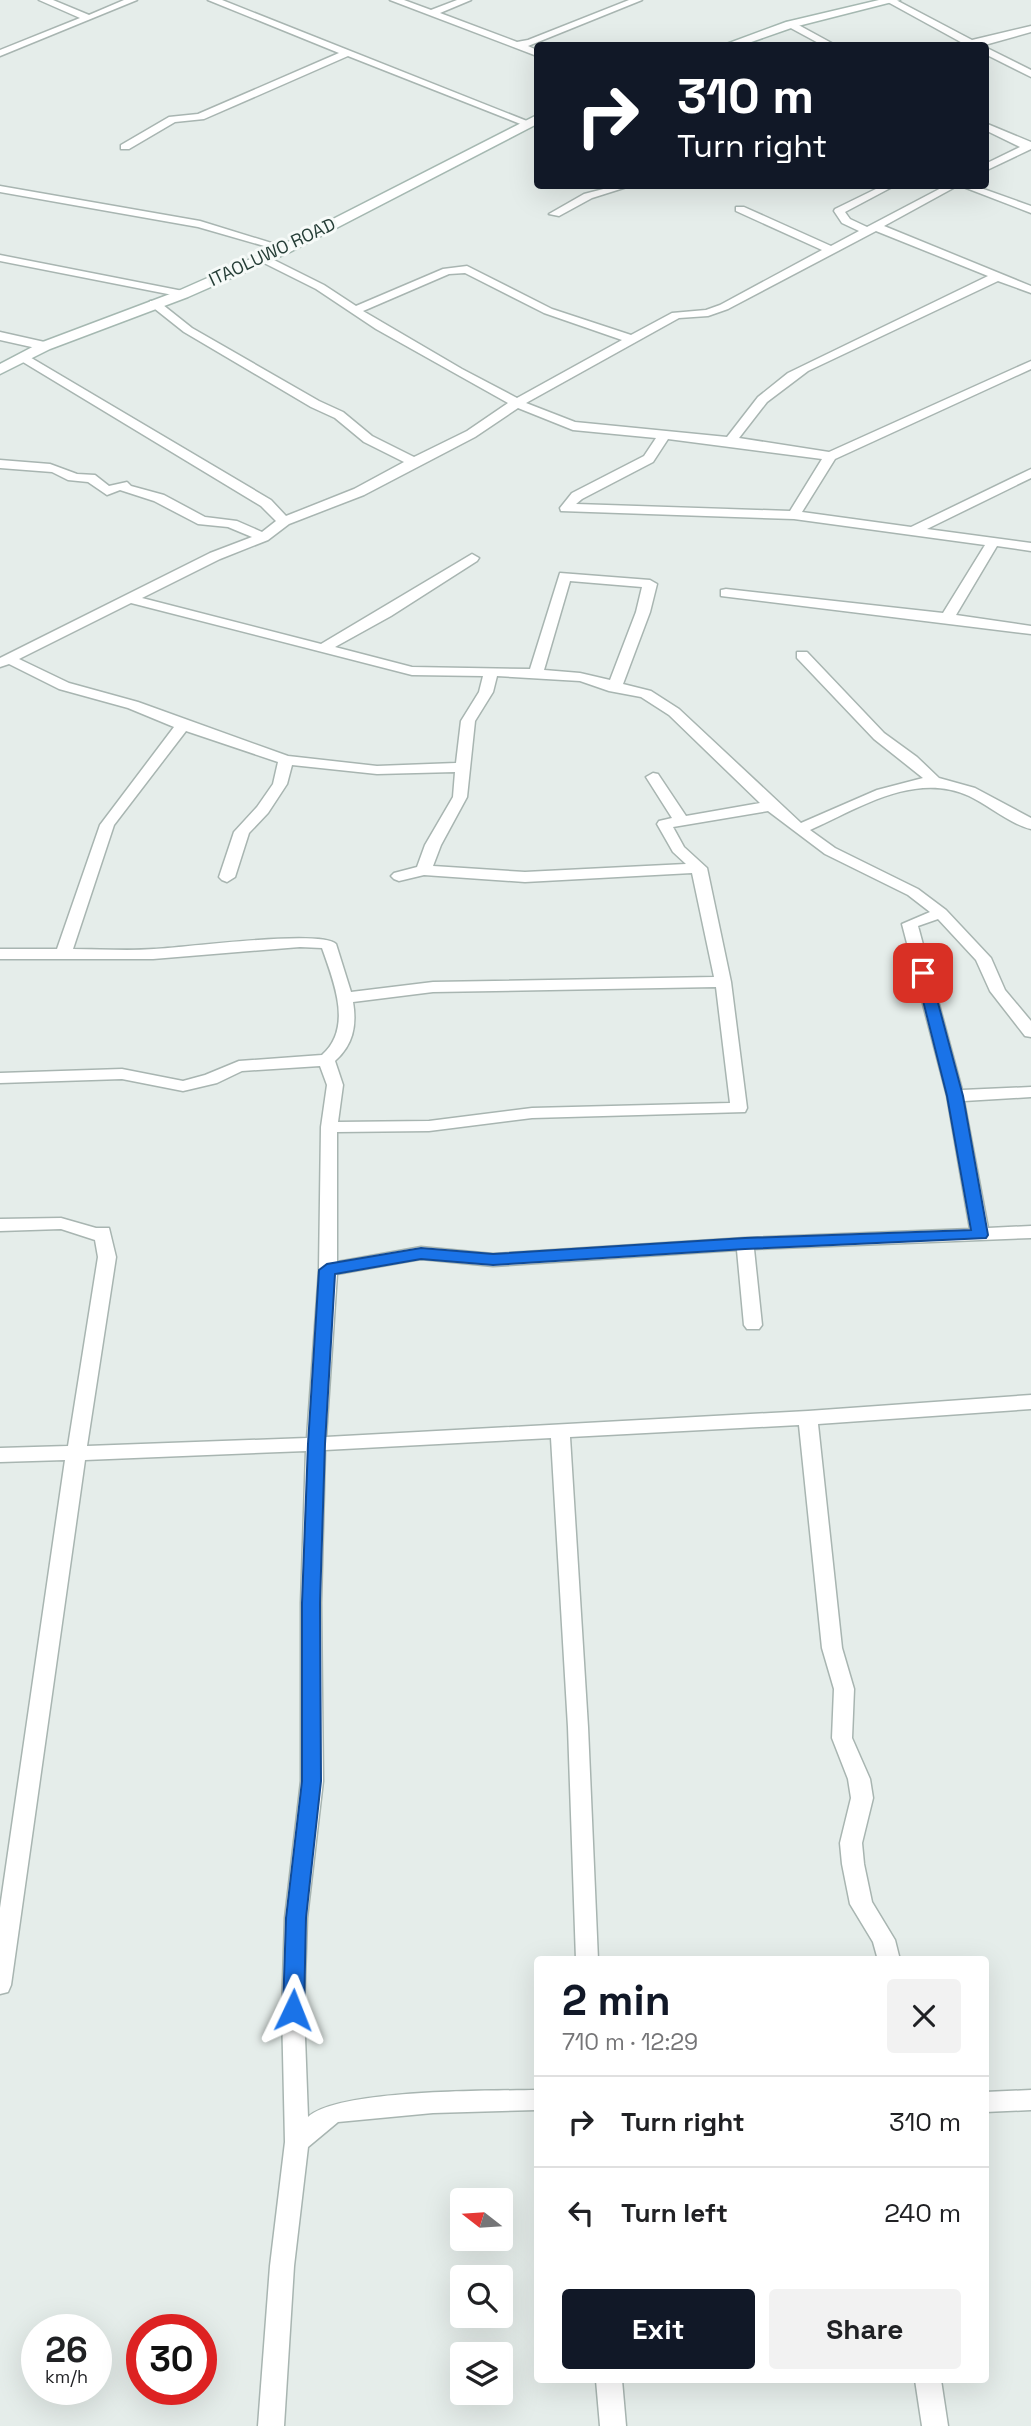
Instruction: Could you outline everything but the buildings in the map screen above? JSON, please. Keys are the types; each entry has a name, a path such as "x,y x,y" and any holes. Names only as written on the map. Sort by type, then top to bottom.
{"street":[{"path":"44,0 89,18"},
{"path":"0,53 132,0"},
{"path":"214,0 532,121"},
{"path":"395,0 534,52"},
{"path":"430,14 466,0"},
{"path":"535,42 637,0"},
{"path":"738,42 790,23 892,0 970,42"},
{"path":"790,23 825,42"},
{"path":"982,42 1031,29"},
{"path":"517,45 534,42"},
{"path":"125,147 173,119 200,117 349,52"},
{"path":"989,52 1031,74"},
{"name":"ITAOLUWO ROAD","path":"0,370 45,346 183,294 264,259 532,121"},
{"path":"989,128 1029,146"},
{"path":"989,166 1029,146"},
{"path":"555,214 588,195 613,189"},
{"path":"883,189 839,211 841,218 1031,290"},
{"path":"5,661 215,556 263,537 284,521 359,492 413,462 471,435 517,403 676,315 713,312 946,189"},
{"path":"974,189 1031,211"},
{"path":"3,193 170,217 285,249"},
{"path":"740,209 831,250"},
{"path":"0,258 183,294"},
{"path":"264,259 320,287 409,345 546,418 573,426 665,433 830,456 1031,365"},
{"path":"355,310 447,271 467,269 548,311 631,339"},
{"path":"731,441 747,414 778,383 804,368 998,276"},
{"path":"155,303 188,330 315,404 340,415 368,439 413,462"},
{"path":"0,336 45,346"},
{"path":"23,359 266,503 284,521"},
{"path":"665,433 649,459 577,496 566,508 794,515 1031,547"},
{"path":"794,515 830,456"},
{"path":"0,464 19,469 51,468 76,480 91,478 107,491 122,485 127,489 159,498 203,521 222,522 263,537"},
{"path":"915,530 1031,473"},
{"path":"266,503 322,508"},
{"path":"947,618 992,542"},
{"path":"325,647 386,613 472,558"},
{"path":"536,673 565,576 650,584 643,612 614,688"},
{"path":"726,593 1031,630"},
{"path":"131,599 412,671 536,673 599,680 614,688 632,688 661,702 799,830 830,851 914,892 941,913 983,958 998,991 1031,1032"},
{"path":"802,654 879,736 912,760 934,781 989,798 1031,825"},
{"path":"5,661 64,686 133,705 183,726 286,760 377,770 462,767"},
{"path":"424,870 433,845 460,797 468,721 486,692 491,672"},
{"path":"64,953 107,825 183,726"},
{"path":"227,877 242,832 263,810 280,784 286,760"},
{"path":"653,777 681,820"},
{"path":"799,830 894,790 934,781"},
{"path":"329,1127 429,1126 532,1113 739,1108 723,982 699,868 678,849 664,824 771,806"},
{"path":"398,876 424,870 525,877 699,868"},
{"path":"941,913 910,924 955,1096 980,1235"},
{"path":"0,954 153,954 300,942 328,944 345,998 345,1037 342,1044 326,1060 239,1066 211,1079 183,1086 122,1074 0,1078"},
{"path":"345,998 433,987 723,982"},
{"path":"271,2426 278,2312 297,2142 294,1997 296,1918 312,1781 311,1603 316,1444 327,1270 329,1127 335,1085 326,1060"},
{"path":"955,1096 1031,1092"},
{"path":"0,1225 56,1223 88,1230 94,1234 103,1232 107,1256 75,1453 0,1985"},
{"path":"327,1270 421,1254 493,1260 745,1244 1031,1232"},
{"path":"745,1244 753,1325"},
{"path":"0,1455 316,1444 807,1418 1031,1402"},
{"path":"807,1418 832,1648 844,1689 842,1738 859,1779 862,1798 851,1843 853,1864 861,1904 884,1940 888,1956"},
{"path":"560,1430 578,1727 587,1956"},
{"path":"297,2142 324,2117 338,2112 433,2103 534,2100"},
{"path":"989,2102 1031,2100"},
{"path":"609,2383 613,2426"},
{"path":"929,2383 936,2426"}],"route":[{"path":"293,2010 296,1918 312,1781 311,1603 316,1444 327,1270 421,1254 493,1260 745,1244 980,1235 955,1096 923,973"}]}
